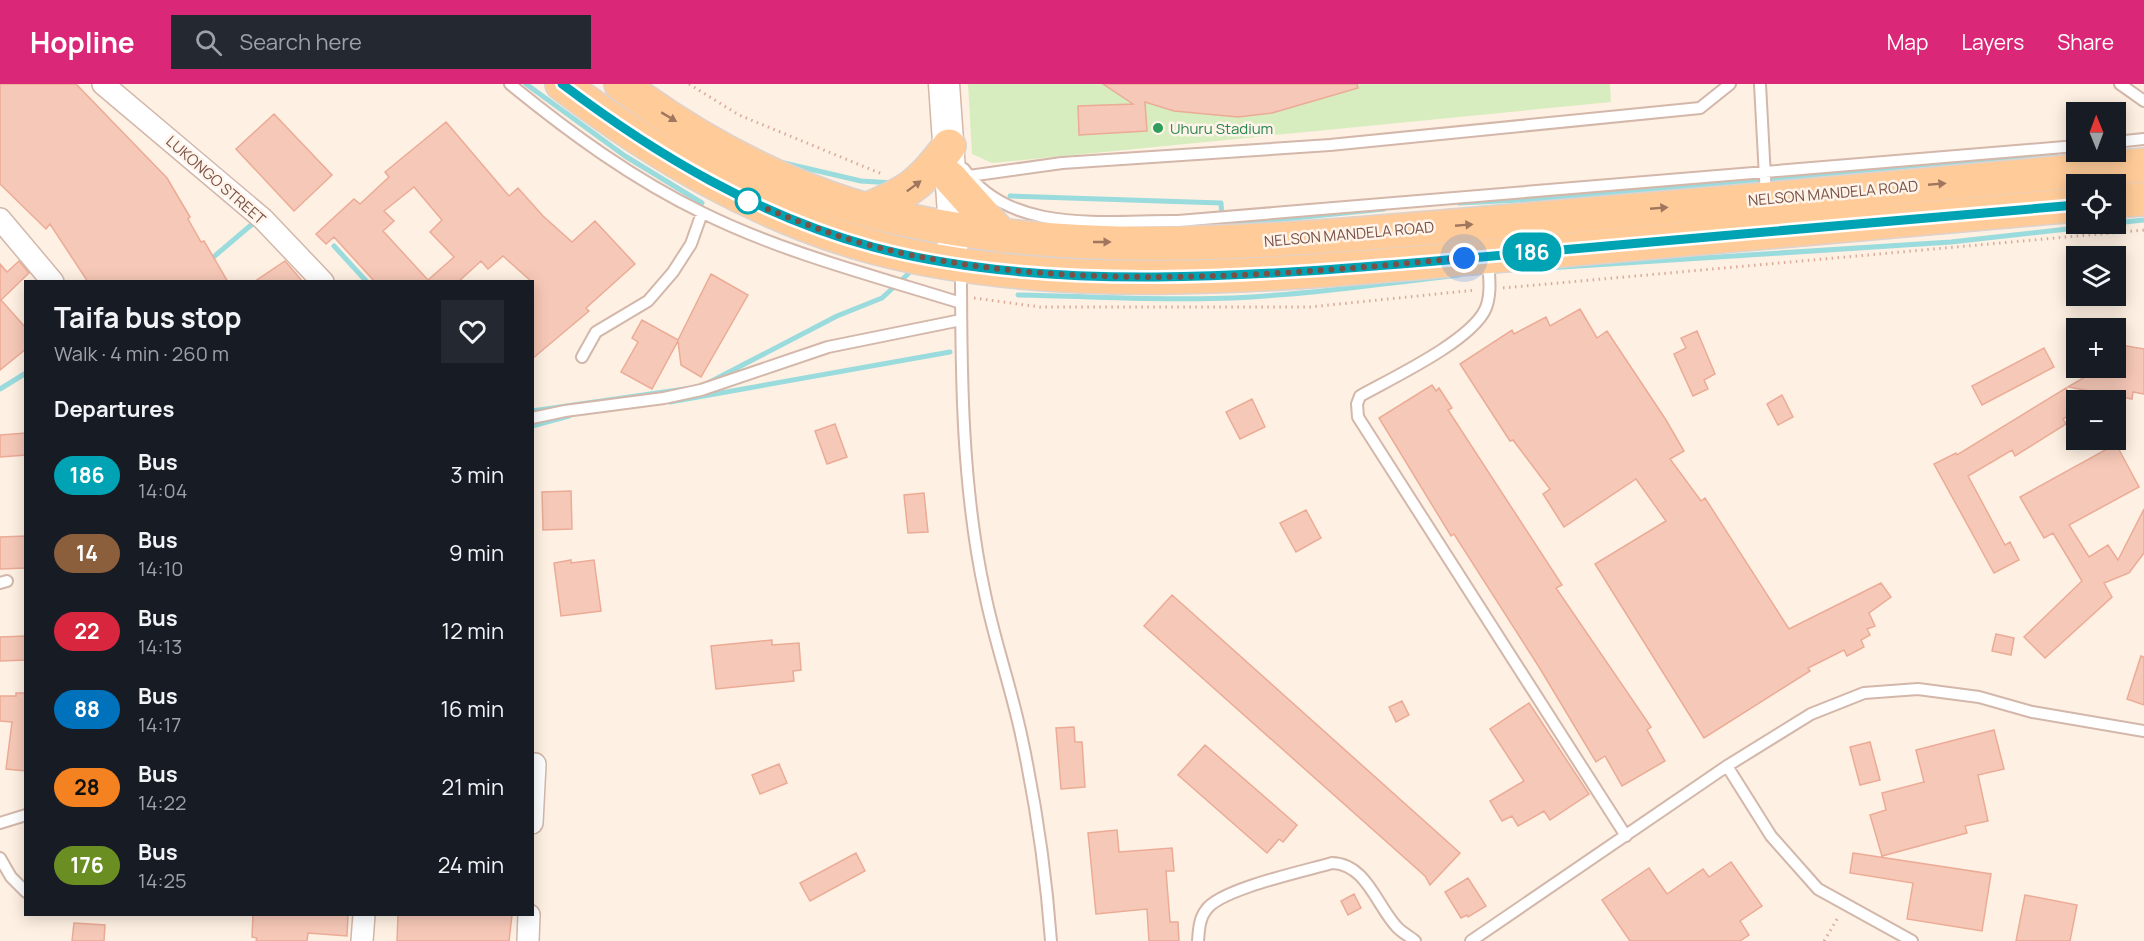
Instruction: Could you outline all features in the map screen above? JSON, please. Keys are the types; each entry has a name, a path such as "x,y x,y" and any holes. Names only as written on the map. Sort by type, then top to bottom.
{"main road":[{"name":"NELSON MANDELA ROAD","path":"562,84 657,151 752,203 822,231 877,248 1034,273 1134,277 1373,266 1487,256 1766,207 2066,205"},
{"name":"NELSON MANDELA ROAD","path":"621,84 655,109 731,154 805,189 866,210 1002,236 1094,242 1251,242 1766,207 2144,165"},
{"path":"866,210 898,197 947,171 1002,236"},
{"path":"2126,200 2144,199"}],"street":[{"name":"LUKONGO STREET","path":"103,84 263,219 321,280"},
{"path":"944,84 947,171 956,262"},
{"path":"0,219 51,280"},
{"path":"534,784 535,764"},
{"path":"362,941 364,916"},
{"path":"528,941 529,916"}],"lane":[{"path":"510,84 613,163 702,213 792,249 961,303"},
{"path":"947,171 1330,145 1700,108 1730,84"},
{"path":"1760,84 1766,207"},
{"path":"2120,84 2144,101"},
{"path":"2126,141 2144,139"},
{"path":"947,171 1004,204 1028,214 1055,220 1178,221 1766,207 2066,148"},
{"path":"582,357 596,332 648,301 673,272 691,244 702,213"},
{"path":"1487,256 1490,289 1485,309 1475,325 1444,347 1360,396 1357,404 1358,417 1626,836"},
{"path":"956,262 961,303 966,450 972,523 985,595 1022,740 1041,841 1051,941"},
{"path":"534,418 565,411 664,398 701,390 828,347 961,320"},
{"path":"1471,941 1727,766 1811,714 1864,693 1918,689 1979,697 2031,712 2144,731"},
{"path":"1727,766 1771,836 1794,866 1818,889 1845,907 1912,941"},
{"path":"0,823 24,816"},
{"path":"0,858 11,876 24,890"},
{"path":"1198,941 1200,923 1206,908 1217,900 1241,889 1332,864 1345,864 1357,871 1397,927 1415,941"}],"path":[{"path":"689,84 739,115 878,173 947,171"},
{"path":"1824,941 1845,907"}],"green space":[{"name":"Uhuru Stadium","path":"968,84 1610,84 1611,102 992,163 972,154"}],"building":[{"path":"0,84 76,84 167,178 190,217 188,219 201,242 204,241 227,280 87,280 50,224 46,229 0,184"},
{"path":"1103,84 1357,84 1358,88 1272,113 1238,117 1174,111 1145,102 1147,131 1079,135 1078,106 1133,104"},
{"path":"274,114 332,175 294,211 236,149"},
{"path":"446,122 509,196 518,188 543,216 572,242 595,221 635,264 586,308 589,311 534,357 534,280 530,280 503,256 488,269 481,261 460,280 428,280 373,280 334,237 326,244 316,234 354,199 360,204 389,177 385,172","holes":["414,187 442,220 430,232 454,257 428,280 383,231 394,221 384,211"]},
{"path":"19,261 29,273 1,300 24,326 24,351 0,370 0,264 7,272"},
{"path":"285,261 301,280 257,280"},
{"path":"711,274 748,295 701,377 681,365 678,341 652,389 621,372 638,342 632,338 642,320 678,340"},
{"path":"1580,309 1597,338 1607,331 1666,420 1684,451 1670,459 1701,501 1705,498 1789,629 1881,583 1891,597 1869,613 1875,626 1867,629 1870,635 1861,640 1864,647 1847,656 1844,650 1808,668 1810,671 1704,738 1595,564 1666,521 1636,479 1564,527 1543,494 1550,489 1513,440 1510,441 1460,364 1512,330 1514,334 1546,317 1550,326"},
{"path":"1697,331 1715,374 1704,380 1708,389 1693,396 1674,354 1686,348 1681,338"},
{"path":"2126,346 2144,349 2144,394 2133,392 2132,399 2126,398 2126,390 2084,390 2068,387 2083,378 2126,378"},
{"path":"2044,348 2054,367 1982,405 1972,386"},
{"path":"1432,385 1436,391 1439,388 1452,408 1448,410 1562,585 1556,588 1651,727 1647,730 1665,761 1622,786 1605,756 1596,762 1539,667 1454,534 1451,536 1379,418"},
{"path":"2066,388 2066,417 2063,419 2066,424 2015,456 2012,450 1968,476 2005,545 2010,542 2019,560 1994,573 1934,464 1956,453 1957,455"},
{"path":"1782,395 1793,417 1778,425 1767,404"},
{"path":"1252,399 1265,427 1240,439 1226,412"},
{"path":"835,424 847,457 827,464 815,431"},
{"path":"24,433 24,455 0,457 0,435"},
{"path":"2105,450 2119,450 2139,487 2069,525 2089,557 2108,545 2118,560 2144,509 2144,553 2129,573 2104,583 2112,597 2045,658 2024,637 2082,581 2053,533 2044,538 2020,497"},
{"path":"571,491 572,529 543,530 542,492"},
{"path":"924,493 928,532 908,533 904,495"},
{"path":"1306,510 1321,538 1296,552 1280,523"},
{"path":"24,536 24,568 0,569 0,537"},
{"path":"571,560 571,563 594,560 601,611 561,616 554,563"},
{"path":"1172,595 1460,853 1430,885 1425,876 1144,626"},
{"path":"1996,634 2014,638 2011,655 1992,651"},
{"path":"24,636 24,660 0,661 0,637"},
{"path":"772,640 772,645 799,643 801,670 793,671 794,681 716,689 711,646"},
{"path":"2141,656 2144,657 2144,705 2127,699"},
{"path":"16,693 24,693 24,771 6,769 12,722 0,721 0,696 16,696"},
{"path":"1402,701 1409,715 1396,722 1389,707"},
{"path":"1529,703 1589,794 1550,820 1544,811 1518,826 1512,816 1502,821 1490,801 1524,781 1490,729"},
{"path":"1074,727 1075,742 1082,742 1085,787 1061,789 1056,728"},
{"path":"1994,730 2004,769 1978,775 1988,821 1965,826 1967,833 1882,856 1870,815 1886,810 1882,793 1924,782 1916,750"},
{"path":"1870,742 1880,780 1860,785 1850,747"},
{"path":"1205,745 1297,825 1283,842 1279,839 1267,853 1178,775"},
{"path":"779,764 787,783 760,794 752,775"},
{"path":"1117,830 1119,852 1172,848 1174,871 1166,871 1170,922 1178,922 1179,941 1149,941 1147,909 1096,914 1088,833"},
{"path":"856,853 865,871 810,901 800,883"},
{"path":"1853,853 1991,874 1982,931 1907,919 1913,883 1850,873"},
{"path":"1731,862 1762,906 1740,921 1749,935 1740,941 1630,941 1602,900 1649,868 1667,894 1703,869 1709,877"},
{"path":"1468,878 1486,906 1468,917 1467,915 1461,918 1445,892"},
{"path":"1354,894 1361,908 1348,915 1341,901"},
{"path":"2025,895 2077,905 2070,941 2016,941"},
{"path":"253,916 348,916 347,936 308,933 307,941 256,941 257,938 252,937"},
{"path":"398,916 512,916 509,941 397,941"},
{"path":"74,923 105,925 104,941 72,941"}],"waterway":[{"path":"526,84 625,156 702,203"},
{"path":"1459,203 1560,198 2056,153"},
{"path":"784,163 861,181 893,183"},
{"path":"1010,196 1221,203 1225,225 1384,209"},
{"path":"210,260 257,220"},
{"path":"2126,222 2144,220"},
{"path":"1531,269 1951,242 2066,229"},
{"path":"334,246 365,280"},
{"path":"708,383 837,316 882,298 908,274"},
{"path":"1018,295 1152,299 1233,298 1459,275"},
{"path":"670,402 950,352"},
{"path":"0,389 24,374"},
{"path":"534,411 685,389"},
{"path":"534,425 569,416"}],"bus line":[{"name":"186","path":"562,84 657,151 752,203 822,231 877,248 1034,273 1134,277 1373,266 2066,206"}],"place":[{"name":"Uhuru Stadium","path":"1158,128"}],"route":[{"path":"748,201 822,231 877,248 1034,273 1134,277 1252,273 1464,258"}]}
